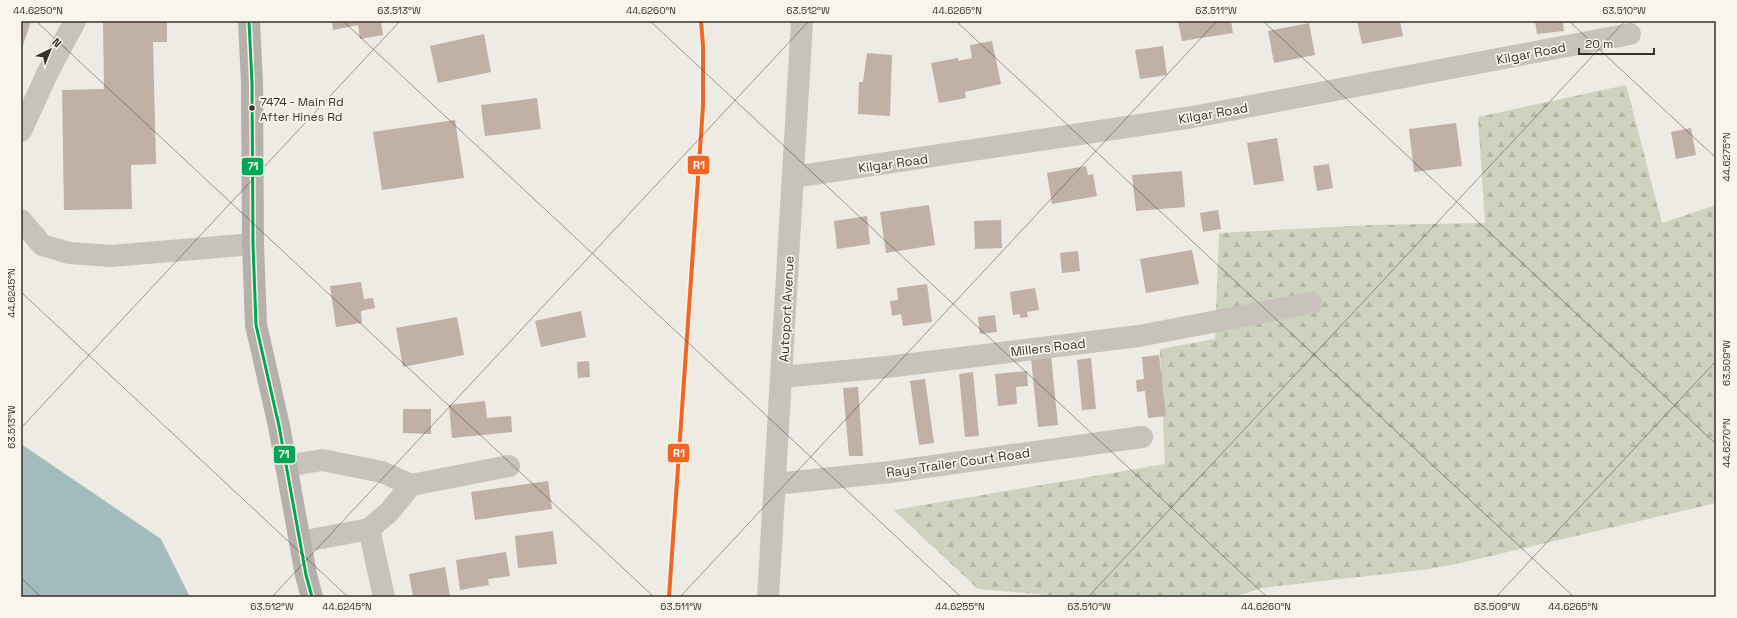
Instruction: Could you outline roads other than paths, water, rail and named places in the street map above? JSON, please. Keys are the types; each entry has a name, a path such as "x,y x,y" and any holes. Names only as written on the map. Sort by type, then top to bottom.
{"main road":[{"path":"249,21 252,83 253,244 256,325 286,466 306,575 312,597"}],"street":[{"path":"21,131 47,74 75,21"},
{"name":"Autoport Avenue","path":"768,597 802,21"},
{"name":"Kilgar Road","path":"793,178 1193,117 1630,34"},
{"path":"21,220 42,245 69,253 111,256 253,244"},
{"name":"Millers Road","path":"782,377 887,367 1139,336 1312,303"},
{"name":"Rays Trailer Court Road","path":"775,484 890,472 1142,437"},
{"path":"286,466 322,460 382,472 411,485 508,466"},
{"path":"300,542 369,529 389,512 411,485"},
{"path":"369,529 384,597"}],"water":[{"path":"21,444 161,539 190,597 21,597"}],"place":[{"name":"7474 - Main Rd After Hines Rd","path":"252,108"}]}
